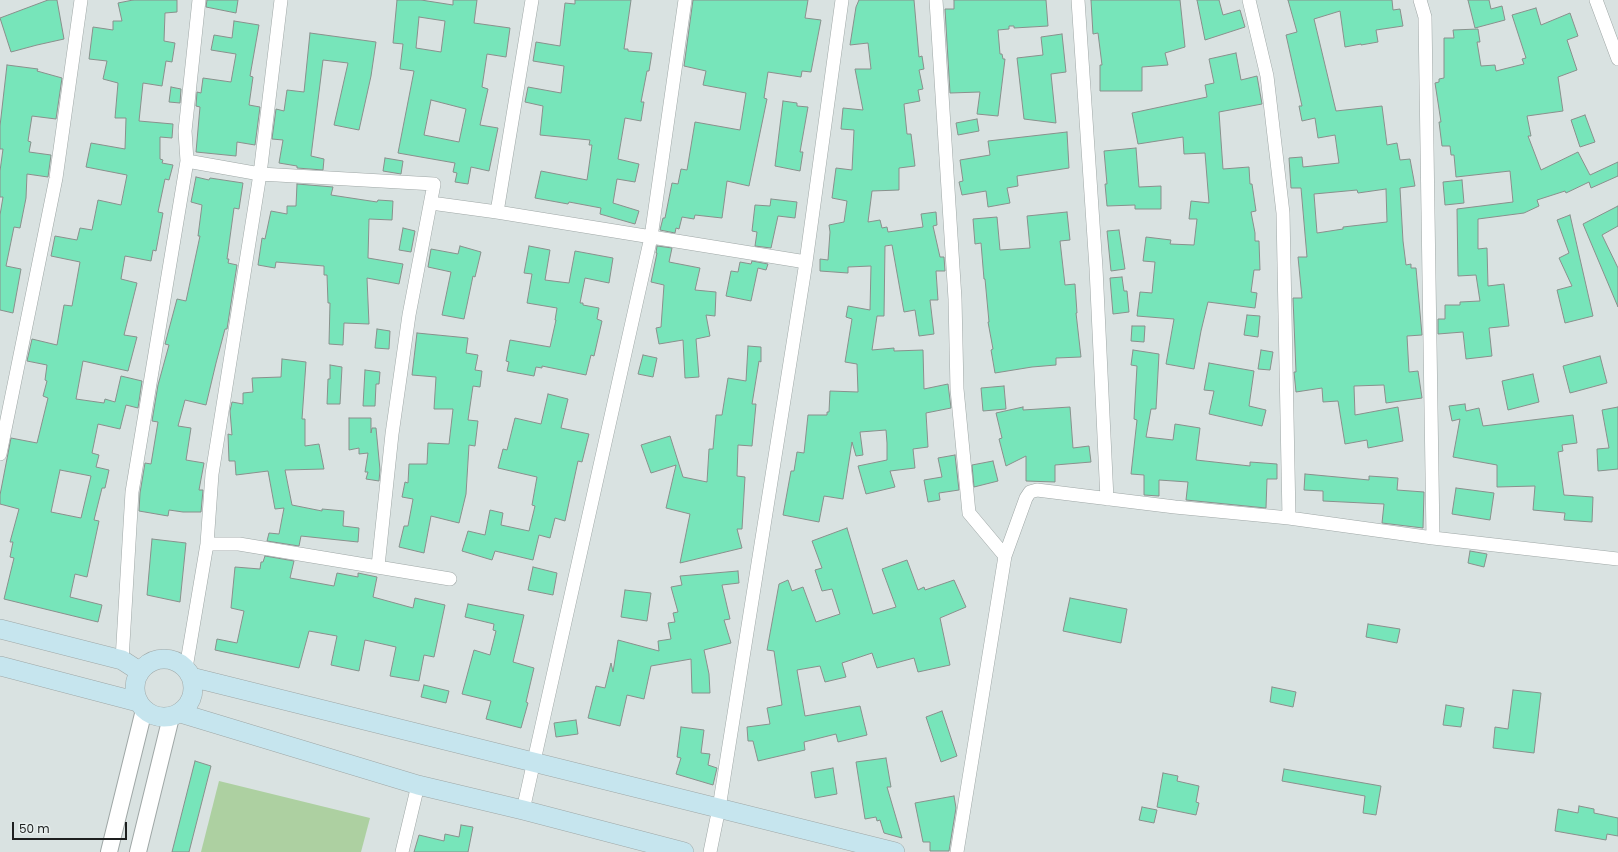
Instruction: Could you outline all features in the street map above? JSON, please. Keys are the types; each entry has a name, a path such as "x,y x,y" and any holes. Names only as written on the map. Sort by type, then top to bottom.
{"main road":[{"path":"0,629 122,660 139,672"},
{"path":"684,852 641,847 523,810 418,785 176,715 161,718 152,716 141,706 134,692 135,681 139,672 145,665 153,660 162,658 171,659 179,663 189,672 533,762 895,852"},
{"path":"0,666 141,706"},
{"path":"176,715 187,706 192,697 193,687 189,672"}],"street":[{"path":"0,454 56,178 82,0"},
{"path":"122,660 132,492 187,161 185,131 199,0"},
{"path":"189,672 208,544 212,474 260,174 281,0"},
{"path":"497,212 532,0"},
{"path":"523,810 651,237 685,0"},
{"path":"710,852 719,808 806,262 842,0"},
{"path":"936,0 955,299 958,389 969,513 1005,556"},
{"path":"1078,0 1096,268 1107,499"},
{"path":"1249,0 1268,76 1283,213 1290,518"},
{"path":"1420,0 1425,17 1433,538"},
{"path":"1596,0 1618,59"},
{"path":"187,161 260,174 434,184 432,203 409,315 392,434 378,566"},
{"path":"432,203 497,212 806,262"},
{"path":"957,852 1005,556 1026,498 1030,492 1037,490 1174,507 1290,518 1433,538 1618,559"},
{"path":"208,544 239,544 450,579"},
{"path":"109,852 141,706"},
{"path":"138,852 176,715"},
{"path":"402,852 418,785"}],"green space":[{"path":"219,781 370,818 361,852 201,852"}],"building":[{"path":"48,0 57,0 64,39 11,52 0,18"},
{"path":"133,0 177,0 177,12 165,13 164,41 175,43 172,62 166,61 162,86 143,83 139,121 173,124 172,138 160,137 160,159 163,160 162,163 173,165 169,180 165,179 158,212 163,213 156,251 153,250 151,261 125,256 121,279 137,283 124,335 137,337 128,371 83,361 76,399 104,403 105,399 115,402 121,376 142,381 138,408 126,405 120,429 98,424 92,453 99,455 96,467 109,470 105,488 102,488 94,520 99,521 87,577 75,574 70,597 102,605 98,622 4,599 14,558 10,557 13,542 10,542 19,509 0,504 0,495 11,438 37,443 48,398 43,396 47,381 45,380 47,365 27,361 32,339 57,345 64,305 72,306 80,262 51,256 55,236 77,240 80,228 92,230 98,200 121,205 127,175 86,167 91,143 125,149 126,118 115,118 118,83 103,79 107,61 89,59 93,27 113,30 113,21 122,21 118,3","holes":["60,470 91,476 81,518 51,512"]},
{"path":"207,0 238,0 236,13 206,7"},
{"path":"397,0 421,0 453,5 453,0 477,0 474,23 510,28 506,57 487,54 482,87 488,89 480,125 498,128 489,171 471,167 468,184 455,182 457,173 453,172 455,163 398,153 414,71 400,69 403,44 393,43","holes":["419,17 445,21 441,52 416,48","431,100 466,109 459,142 424,135"]},
{"path":"575,0 631,0 624,49 628,49 628,51 652,53 641,102 644,102 641,121 625,118 618,159 639,164 635,182 617,179 613,203 639,211 635,224 600,214 601,208 535,198 541,171 587,180 592,145 589,145 590,140 540,135 543,106 525,102 528,87 561,93 564,66 533,61 536,42 560,46 565,3 575,4"},
{"path":"693,0 808,0 805,18 821,20 811,72 802,71 801,77 768,72 764,98 767,99 749,186 727,181 722,218 695,215 694,219 682,217 679,229 676,228 675,233 660,230 663,218 665,218 672,183 678,184 681,169 687,170 695,122 740,130 746,93 703,85 706,71 684,66"},
{"path":"859,0 914,0 919,57 922,56 924,69 919,70 923,89 918,90 920,101 904,104 907,134 911,134 915,166 899,168 899,190 872,191 868,222 880,220 882,228 887,227 888,232 923,227 921,214 936,212 937,225 933,226 940,257 944,257 945,271 936,271 938,300 930,300 934,334 919,336 915,310 904,312 892,245 885,246 884,316 877,316 872,350 894,348 894,351 923,350 924,389 948,384 951,408 926,413 928,447 913,449 915,468 890,471 895,487 866,494 858,466 887,460 886,430 860,432 863,455 856,456 852,442 843,499 824,496 819,522 783,515 791,471 794,471 797,452 804,453 808,415 827,415 827,412 829,412 830,391 858,392 857,364 845,362 852,319 846,317 848,306 870,310 871,266 848,267 848,273 820,271 820,259 828,260 829,225 844,222 847,201 832,198 836,168 852,170 854,130 841,129 843,108 863,110 855,69 871,69 868,43 850,45 856,7"},
{"path":"954,0 1046,0 1048,26 1014,28 1014,26 1009,26 1009,29 998,30 1000,54 1002,54 1003,59 1005,59 998,116 977,114 980,92 950,93 945,9 954,9"},
{"path":"1091,0 1180,0 1185,47 1165,53 1168,65 1142,67 1142,91 1100,91 1100,65 1102,65 1098,33 1093,34"},
{"path":"1197,0 1219,0 1223,15 1240,10 1245,27 1205,40"},
{"path":"1288,0 1392,0 1393,10 1400,9 1403,26 1376,30 1378,42 1345,47 1340,11 1314,19 1336,111 1382,106 1387,145 1397,143 1400,160 1410,159 1415,186 1400,188 1403,241 1406,265 1411,264 1411,268 1416,268 1422,335 1407,336 1409,372 1418,371 1422,398 1386,403 1384,385 1354,386 1355,415 1398,407 1403,441 1368,448 1367,440 1345,444 1338,401 1323,402 1322,388 1296,392 1294,372 1296,372 1293,298 1302,298 1298,257 1307,257 1301,188 1291,188 1289,158 1302,157 1303,167 1339,163 1335,135 1318,138 1315,118 1302,121 1299,106 1302,106 1286,35 1297,32","holes":["1386,189 1387,222 1343,227 1343,229 1317,233 1314,194 1357,190 1358,193"]},
{"path":"1468,0 1489,0 1491,9 1502,6 1505,20 1475,28"},
{"path":"1536,8 1541,25 1570,13 1578,36 1567,40 1577,70 1558,77 1563,111 1527,116 1531,136 1528,136 1541,170 1578,152 1590,175 1618,162 1618,176 1591,188 1589,182 1566,193 1565,191 1537,200 1539,206 1524,213 1478,219 1478,249 1487,248 1488,286 1504,284 1509,326 1489,328 1492,356 1466,359 1463,332 1438,334 1438,319 1445,319 1445,305 1460,305 1460,302 1480,301 1476,275 1458,276 1457,209 1513,202 1510,171 1456,177 1454,155 1451,155 1450,146 1442,146 1439,122 1441,122 1435,83 1439,82 1439,79 1444,78 1444,38 1454,38 1453,30 1478,29 1480,42 1477,42 1481,66 1495,65 1496,71 1524,64 1522,59 1526,58 1512,15"},
{"path":"234,21 259,25 250,76 253,77 249,105 260,107 255,145 237,142 236,156 196,152 200,107 196,106 197,92 201,93 203,78 231,82 236,54 211,50 214,35 232,38"},
{"path":"310,33 376,42 371,76 359,130 334,125 348,63 323,60 311,156 324,159 323,170 297,168 297,166 279,163 283,140 272,139 276,109 284,111 287,90 304,92"},
{"path":"1062,34 1066,72 1051,74 1056,123 1024,119 1017,58 1043,55 1041,37"},
{"path":"1236,53 1241,80 1257,76 1262,104 1219,112 1223,169 1249,167 1250,184 1252,184 1256,211 1251,212 1255,241 1259,241 1260,270 1254,270 1251,292 1257,293 1255,308 1208,302 1194,369 1166,364 1174,319 1137,316 1140,292 1152,293 1155,262 1143,261 1146,237 1171,240 1170,244 1194,245 1197,219 1189,219 1191,201 1209,203 1205,153 1184,154 1183,137 1138,144 1132,113 1207,97 1205,85 1214,83 1209,59"},
{"path":"7,65 38,69 37,71 62,78 56,119 32,116 28,141 31,142 29,152 51,155 48,177 27,174 26,198 20,228 14,227 6,266 21,269 13,313 0,310 0,215 3,197 0,197 0,171 3,149 0,149 0,126"},
{"path":"171,87 181,89 180,103 169,102"},
{"path":"783,101 797,103 797,106 808,107 800,152 803,152 800,171 775,166"},
{"path":"1585,115 1595,142 1580,147 1571,120"},
{"path":"977,119 979,131 958,135 956,123"},
{"path":"1067,132 1069,168 1017,176 1018,186 1007,188 1010,203 988,207 986,191 962,195 959,182 963,181 960,160 990,155 988,141"},
{"path":"1136,148 1139,187 1161,186 1161,209 1135,209 1135,205 1107,206 1104,151"},
{"path":"385,158 403,161 401,174 383,171"},
{"path":"196,177 209,180 210,178 243,183 239,209 234,208 227,259 229,259 228,263 237,265 227,329 225,329 206,405 185,400 178,426 191,428 186,460 204,463 199,490 203,490 201,512 169,510 168,516 139,511 140,493 145,463 151,464 158,422 152,421 158,385 169,345 165,344 177,299 186,301 200,236 198,236 202,205 191,202"},
{"path":"1462,180 1464,203 1445,205 1443,182"},
{"path":"297,184 333,187 331,195 377,202 378,200 393,201 392,220 369,219 368,258 403,264 399,284 367,278 369,324 344,323 343,345 329,344 330,303 328,303 327,275 324,275 324,266 276,262 275,268 258,265 262,238 265,239 271,211 287,214 287,206 296,206"},
{"path":"771,199 797,202 795,218 778,216 771,248 755,246 757,232 752,231 755,205 770,206"},
{"path":"1618,206 1618,226 1602,235 1618,268 1618,307 1583,224"},
{"path":"1067,212 1070,240 1060,241 1065,285 1075,284 1076,313 1081,357 1056,358 1056,365 995,373 991,350 993,349 988,322 981,243 975,244 973,219 997,217 1000,250 1030,248 1027,216"},
{"path":"1570,215 1593,316 1565,323 1557,290 1572,286 1559,258 1569,253 1557,220"},
{"path":"403,228 415,231 411,252 399,250"},
{"path":"1119,230 1125,269 1111,271 1107,231"},
{"path":"460,246 481,252 475,277 473,276 464,319 442,315 451,272 428,267 431,249 458,254"},
{"path":"529,246 550,250 545,280 569,283 575,251 613,258 609,283 585,278 580,303 599,308 597,319 602,321 594,356 591,355 586,375 542,366 542,368 536,367 534,376 507,371 509,362 506,361 510,340 550,347 556,320 557,308 527,303 532,274 524,273"},
{"path":"657,246 672,248 669,262 700,268 695,290 716,292 715,316 706,315 710,336 696,339 699,377 685,378 683,340 659,344 656,328 661,327 664,285 651,282"},
{"path":"752,261 768,264 766,270 758,268 751,301 726,296 731,271 738,272 740,262 751,264"},
{"path":"1122,277 1124,291 1127,291 1129,312 1113,314 1110,278"},
{"path":"1247,315 1260,316 1258,337 1244,335"},
{"path":"1132,326 1145,326 1144,342 1131,341"},
{"path":"377,329 390,331 389,349 375,348"},
{"path":"417,333 468,338 466,353 478,355 475,370 482,371 480,387 473,386 468,420 478,421 475,446 469,445 466,494 459,523 431,516 424,553 399,547 404,526 408,526 413,499 402,497 405,482 408,483 409,464 427,464 428,443 449,444 453,409 434,409 436,377 412,375"},
{"path":"748,346 761,347 761,362 759,361 752,404 756,404 752,446 738,445 737,476 745,477 742,529 737,529 742,548 680,563 690,514 666,508 676,465 651,473 641,445 670,436 683,477 707,482 709,449 713,449 716,415 722,415 728,378 746,381"},
{"path":"1133,350 1159,354 1156,409 1151,409 1146,437 1173,440 1175,424 1200,428 1196,460 1250,466 1250,462 1277,464 1277,479 1267,479 1266,508 1186,500 1188,482 1159,480 1159,496 1144,495 1144,475 1131,474 1137,420 1134,419 1137,366 1131,365"},
{"path":"1261,350 1273,352 1270,370 1258,369"},
{"path":"643,355 657,358 653,377 638,374"},
{"path":"1600,356 1607,383 1570,393 1563,366"},
{"path":"282,359 306,362 302,419 305,419 305,446 319,444 324,469 285,470 292,505 322,511 322,509 344,511 343,526 359,528 358,542 301,536 299,546 267,541 269,533 279,534 284,508 275,509 268,471 236,475 235,461 229,461 228,434 232,435 230,411 232,402 243,404 243,393 253,392 252,378 281,377"},
{"path":"1209,363 1254,371 1249,406 1266,410 1262,426 1209,414 1214,391 1204,390"},
{"path":"330,365 342,367 340,404 327,404"},
{"path":"365,370 380,372 379,384 376,384 375,406 363,406"},
{"path":"1533,374 1539,402 1508,410 1502,381"},
{"path":"1004,386 1006,409 983,411 981,388"},
{"path":"548,394 568,399 561,428 589,434 582,462 578,461 565,521 555,518 550,538 539,535 533,560 495,551 492,560 462,551 468,531 485,535 490,510 503,513 501,525 529,531 535,506 532,505 537,477 498,468 503,449 507,450 515,418 541,424"},
{"path":"1465,404 1466,411 1479,408 1483,426 1573,415 1577,443 1562,445 1563,451 1558,452 1564,495 1593,497 1592,522 1564,520 1565,513 1533,510 1535,486 1497,487 1497,465 1453,457 1460,419 1452,421 1449,406"},
{"path":"1023,407 1023,410 1070,407 1073,448 1089,446 1091,462 1055,465 1055,482 1026,481 1026,456 1006,466 999,439 1002,438 996,413"},
{"path":"1618,407 1618,469 1598,471 1597,449 1609,448 1602,410"},
{"path":"349,418 371,418 371,433 372,428 376,428 380,470 379,481 366,479 368,472 365,472 368,453 359,454 359,448 349,450"},
{"path":"955,455 959,490 939,493 940,500 928,502 924,480 942,477 938,458"},
{"path":"993,461 998,481 974,487 972,465"},
{"path":"1305,474 1369,480 1369,476 1398,478 1397,490 1424,492 1423,528 1382,523 1384,504 1323,501 1323,491 1304,490"},
{"path":"1456,488 1494,493 1490,520 1452,514"},
{"path":"847,528 873,614 896,607 882,569 907,560 918,590 924,587 925,590 954,580 966,607 940,618 950,665 918,672 914,658 877,668 872,653 842,663 846,677 825,682 820,666 797,670 805,716 860,706 867,735 838,742 836,734 804,742 805,750 758,761 753,741 748,741 747,727 770,724 767,708 782,705 774,651 767,650 779,584 788,580 792,591 803,587 816,622 840,614 832,589 822,591 815,570 822,568 812,541"},
{"path":"152,539 186,543 180,602 147,595"},
{"path":"1470,551 1487,554 1484,567 1468,563"},
{"path":"265,556 294,561 290,578 334,586 337,573 358,577 358,573 377,577 373,597 413,608 415,598 445,605 434,657 424,655 419,681 390,676 396,647 365,640 359,671 331,665 337,636 309,631 299,668 215,650 217,639 237,643 244,611 231,608 235,567 260,569 261,562 263,562"},
{"path":"533,567 557,573 553,595 528,590"},
{"path":"738,571 739,583 722,585 730,619 724,620 731,643 704,650 709,674 710,693 692,693 691,659 651,666 644,699 627,695 620,726 588,718 596,686 605,688 611,663 613,672 618,640 659,651 658,641 671,639 668,623 675,622 673,613 678,612 671,587 682,585 680,576"},
{"path":"625,590 651,593 647,621 621,617"},
{"path":"1070,598 1127,609 1121,643 1063,631"},
{"path":"468,604 524,615 513,662 534,668 526,702 528,703 521,728 486,719 491,701 462,694 474,650 490,655 496,631 493,630 494,624 465,617"},
{"path":"1368,624 1400,629 1397,643 1366,637"},
{"path":"424,685 449,691 446,703 421,697"},
{"path":"1272,687 1296,692 1293,707 1270,702"},
{"path":"1513,690 1541,693 1534,753 1493,748 1495,727 1508,729"},
{"path":"1446,705 1464,708 1461,727 1443,725"},
{"path":"942,711 957,756 941,762 926,717"},
{"path":"576,720 578,734 556,737 554,723"},
{"path":"681,727 704,730 701,753 710,754 708,765 717,768 713,785 676,774 681,758 677,757"},
{"path":"886,758 891,787 887,787 902,838 884,833 880,820 877,821 876,817 865,819 856,762"},
{"path":"195,761 211,766 189,852 172,852"},
{"path":"833,768 837,794 815,798 811,772"},
{"path":"1284,769 1381,786 1376,815 1363,813 1365,796 1282,781"},
{"path":"1163,773 1178,776 1177,781 1199,786 1196,802 1199,803 1196,815 1157,807"},
{"path":"954,796 956,808 949,851 930,851 930,842 923,842 915,803"},
{"path":"1579,806 1594,809 1594,813 1618,818 1618,836 1607,834 1606,840 1555,831 1558,809 1578,813"},
{"path":"1142,807 1157,810 1154,823 1139,820"},
{"path":"461,825 473,827 468,852 414,852 419,835 444,841 445,834 459,837"}]}
